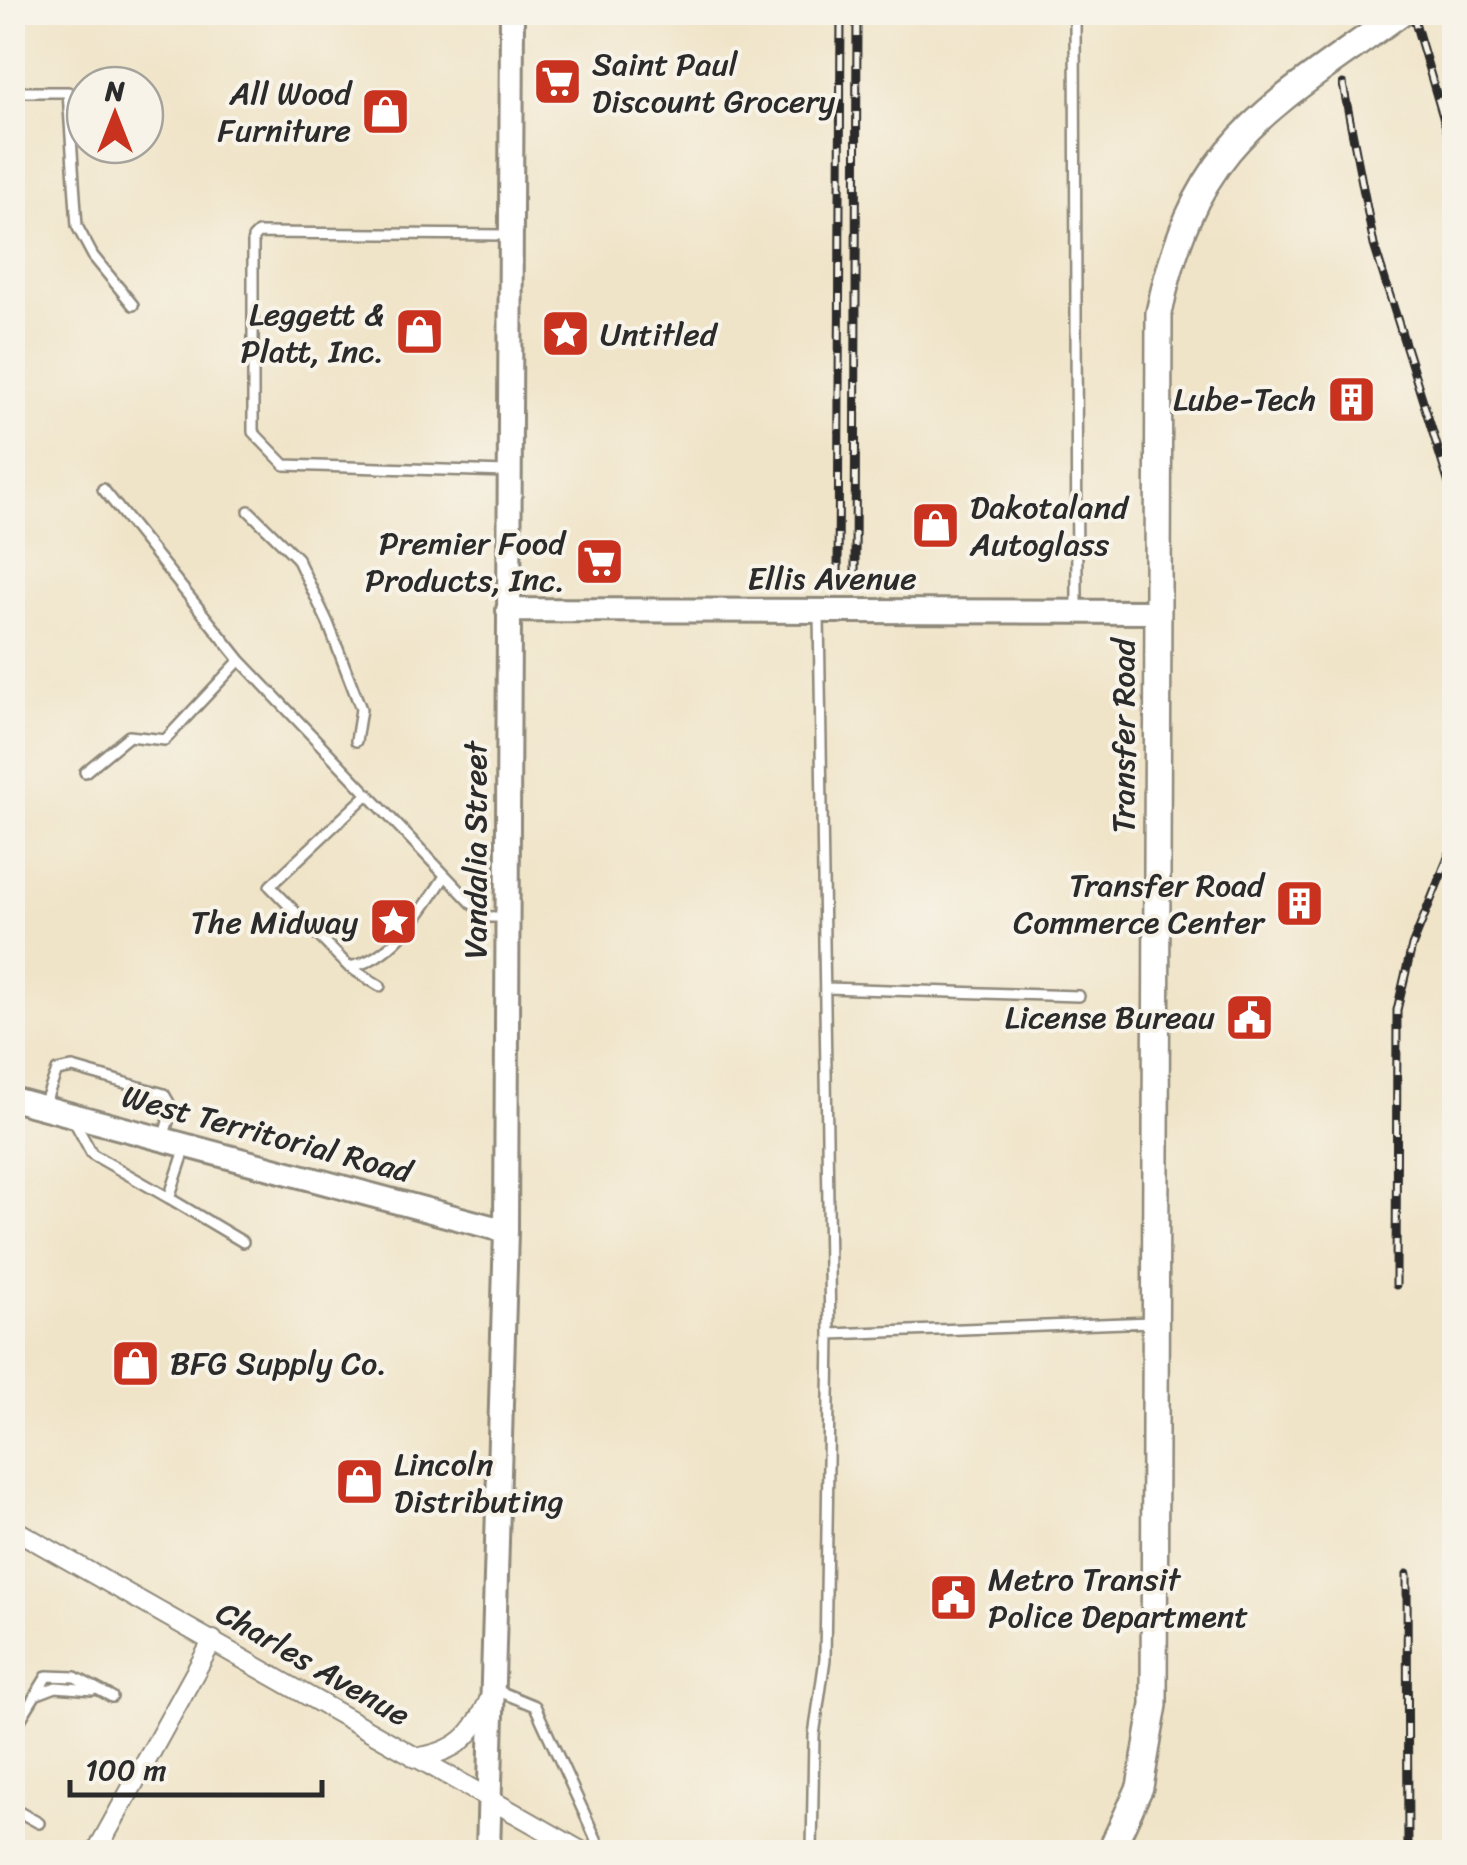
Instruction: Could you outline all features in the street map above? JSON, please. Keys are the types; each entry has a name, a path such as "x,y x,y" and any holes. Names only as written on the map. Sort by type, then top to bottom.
{"main road":[{"name":"Transfer Road","path":"1110,1852 1140,1787 1154,1705 1156,350 1167,277 1190,208 1208,175 1263,113 1402,12"}],"street":[{"name":"Vandalia Street","path":"488,1852 506,1231 512,12"},
{"name":"Ellis Avenue","path":"508,610 1156,612"},
{"name":"West Territorial Road","path":"12,1099 506,1231"},
{"name":"Charles Avenue","path":"12,1528 583,1852"},
{"path":"99,1851 212,1640"},
{"name":"Vandalia Street","path":"415,1758 461,1745 479,1722 494,1688"}],"lane":[{"path":"1075,12 1077,612"},
{"path":"12,92 68,92 77,226 93,256 133,305"},
{"path":"509,472 286,466 253,432 253,238 258,233 511,235"},
{"path":"104,489 240,660 485,918 507,918"},
{"path":"249,511 298,558 361,709 356,741"},
{"path":"812,1852 814,1734 825,1659 830,1334 828,988 821,933 819,611"},
{"path":"84,772 128,736 165,740 240,660"},
{"path":"368,794 270,886 349,967 380,986"},
{"path":"349,967 370,964 417,918 446,876"},
{"path":"828,988 1079,996"},
{"path":"43,1107 57,1071 73,1068 164,1094 172,1108 163,1140"},
{"path":"70,1114 92,1154 243,1242"},
{"path":"169,1198 187,1146"},
{"path":"830,1334 1155,1322"},
{"path":"12,1732 40,1682 56,1673 75,1677 112,1698"},
{"path":"494,1688 535,1706 602,1852"},
{"path":"12,1808 39,1823"}],"railway":[{"path":"838,579 841,12"},
{"path":"855,577 857,12"},
{"path":"1412,12 1454,154"},
{"path":"1343,84 1374,245 1454,500"},
{"path":"1396,1285 1397,1010 1412,946 1454,843"},
{"path":"1407,1574 1408,1852"}],"place":[{"name":"Saint Paul Discount Grocery","path":"557,82"},
{"name":"All Wood Furniture","path":"386,111"},
{"name":"Leggett & Platt, Inc.","path":"419,332"},
{"name":"Untitled","path":"565,334"},
{"name":"Lube-Tech","path":"1351,399"},
{"name":"Dakotaland Autoglass","path":"935,525"},
{"name":"Premier Food Products, Inc.","path":"600,561"},
{"name":"Transfer Road Commerce Center","path":"1299,903"},
{"name":"The Midway","path":"393,922"},
{"name":"License Bureau","path":"1250,1017"},
{"name":"BFG Supply Co.","path":"135,1363"},
{"name":"Lincoln Distributing","path":"359,1482"},
{"name":"Metro Transit Police Department","path":"953,1597"}]}
